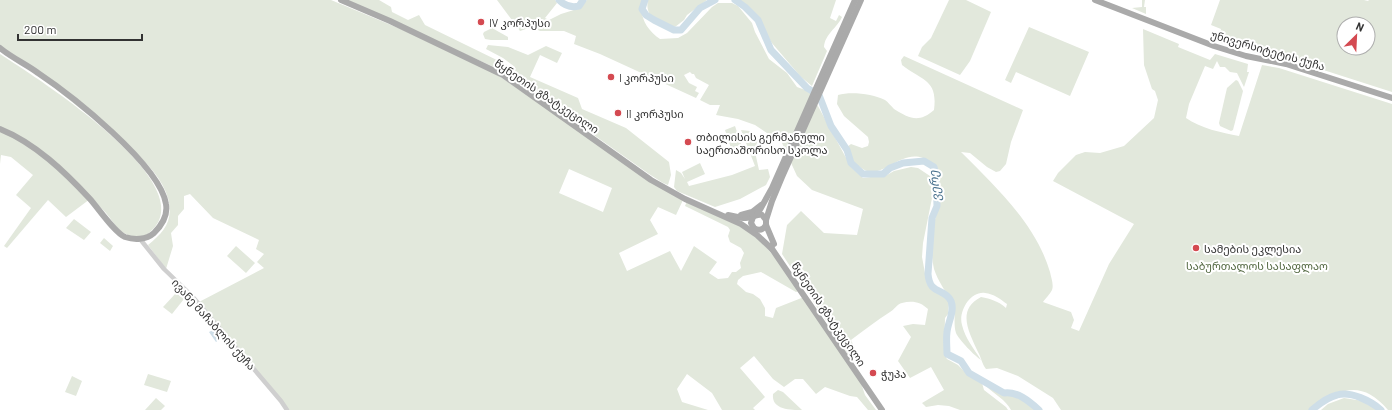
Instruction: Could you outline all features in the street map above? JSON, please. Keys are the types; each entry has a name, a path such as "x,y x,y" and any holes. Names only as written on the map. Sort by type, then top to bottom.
{"main road":[{"name":"წყნეთის გზატკეცილი","path":"341,0 390,21 496,72 651,180 686,199 736,221"},
{"path":"846,28 855,0"},
{"path":"773,246 754,228 751,223 769,199 774,189 846,28 861,0"},
{"name":"უნივერსიტეტის ქუჩა","path":"1095,0 1214,46 1246,56 1286,64 1392,98"},
{"path":"0,48 56,86 118,138 146,167 155,180 166,203 166,214 158,229 152,235 140,239 124,237 90,199 36,149 0,129"},
{"path":"731,215 742,215 752,212 769,199"},
{"path":"736,221 754,228 762,229 766,222 769,199"},
{"path":"769,199 773,246"},
{"path":"719,213 743,218 762,215 766,222 773,246"},
{"path":"736,221 773,246"},
{"name":"წყნეთის გზატკეცილი","path":"773,246 777,255 882,410"}],"street":[{"name":"ივანე მაჩაბლის ქუჩა","path":"140,239 164,269 192,296 287,410"}],"green space":[{"path":"0,0 331,0 403,30 490,70 683,200 676,215 658,207 650,220 658,234 619,253 627,271 670,251 681,271 694,246 717,262 709,273 718,279 728,278 732,272 736,272 741,268 740,263 744,253 741,248 730,242 728,236 730,230 728,227 685,206 687,201 738,224 752,234 772,253 799,291 796,292 761,272 743,276 738,280 737,284 746,292 753,294 760,299 765,308 765,316 773,318 776,308 804,297 861,383 865,395 876,410 868,410 857,397 825,387 816,394 803,379 795,379 784,387 773,379 754,356 740,368 765,397 753,408 755,410 722,410 712,393 687,374 677,389 682,402 708,410 288,410 199,302 264,268 257,262 264,254 256,249 259,240 213,218 190,194 184,196 184,209 178,216 178,225 171,233 173,246 166,269 148,245 163,230 169,220 170,213 168,198 154,172 115,135 0,45","holes":["569,169 612,188 603,212 559,193"]},
{"path":"345,0 379,0 391,7 392,12 408,20 419,15 425,25 507,65 509,69 508,72 505,72"},
{"path":"497,0 555,0 557,3 545,18 549,20 577,9 587,0 643,0 642,12 645,22 651,31 660,39 678,38 687,33 712,7 718,3 732,3 738,6 752,23 769,59 787,73 797,87 808,91 812,95 851,167 863,178 887,175 894,171 911,167 918,168 930,176 932,198 923,243 922,257 927,284 945,297 949,303 948,314 945,318 944,354 947,359 958,365 968,375 982,383 984,390 1008,410 960,410 949,406 938,405 926,407 922,403 944,390 931,367 910,378 898,361 911,337 903,326 913,324 925,325 928,309 919,303 906,302 900,304 851,340 856,351 849,356 782,254 787,225 801,211 824,233 857,235 863,209 812,190 797,176 782,143 784,136 779,134 770,135 755,125 738,119 716,115 720,105 710,105 700,100 709,85 696,78 694,74 690,72 684,75 689,83 697,87 695,91 699,93 696,98 600,54 574,44 576,36 564,31 540,31 532,27 520,31"},
{"path":"648,0 707,0 687,15 684,20 675,27 654,19 648,11"},
{"path":"738,0 836,0 830,18 836,21 839,15 842,17 825,42 824,47 827,51 812,86 801,77 771,42 761,21 748,7"},
{"path":"949,0 966,0 991,12 970,61 960,75 918,56 922,47 931,38"},
{"path":"1142,0 1145,0 1144,7 1146,7 1146,14 1132,8 1142,7"},
{"path":"1220,0 1392,0 1392,92 1311,66 1262,52 1261,54 1221,43 1218,39 1221,29 1211,25"},
{"path":"1029,27 1089,52 1070,96 1016,72 1011,83 1005,80"},
{"path":"492,28 508,37 508,40 485,39 483,34 484,32"},
{"name":"საბურთალოს სასაფლაო","path":"1143,29 1179,44 1178,47 1210,60 1215,54 1248,64 1247,72 1249,72 1244,87 1237,73 1230,72 1225,67 1220,67 1217,61 1213,69 1205,66 1189,104 1186,118 1211,130 1239,136 1262,65 1279,68 1392,104 1392,410 1388,410 1378,400 1369,394 1350,390 1331,396 1311,410 1061,410 1053,398 1018,376 997,368 986,369 983,365 979,354 968,329 967,315 969,308 973,302 981,297 994,301 1006,308 1007,304 1002,300 991,294 980,293 975,295 966,303 962,314 961,320 963,330 981,360 967,348 956,333 954,303 952,298 943,288 934,269 932,253 932,238 939,201 936,167 923,158 914,156 898,161 875,172 868,171 857,165 852,160 847,147 851,144 862,148 868,146 868,137 844,116 837,104 838,95 855,93 874,96 885,100 894,109 910,117 924,117 934,110 934,92 927,82 902,65 901,60 904,56 1023,110 1011,142 1006,164 1000,171 996,172 987,167 970,153 961,152 1000,192 1025,222 1044,254 1052,279 1052,290 1043,302 1071,312 1074,320 1071,328 1079,331 1109,264 1134,224 1053,181 1058,173 1076,155 1085,152 1100,153 1124,146 1154,118 1158,100 1155,91 1152,89 1144,65"},
{"path":"488,45 508,47 528,55 546,46 562,53 557,63 540,55 530,77 578,98 582,109 626,128 669,162 671,175 668,185 649,174 516,80 515,67 503,58 486,49"},
{"path":"0,54 77,107 109,134 137,161 156,188 161,213 149,233 137,237 121,231 106,213 71,177 0,127"},
{"path":"1236,80 1243,91 1233,130 1231,131 1220,126 1219,123 1227,88"},
{"path":"735,126 742,147 732,151 725,130"},
{"path":"0,129 36,149 90,199 66,217 48,200 7,248 4,246 31,208 16,195 33,175 11,157 1,155 0,164"},
{"path":"741,130 750,131 758,137 755,152 759,170 768,169 770,177 766,185 740,199 715,207 677,191 674,187 676,170 681,173 685,179 682,172 700,163 705,174 687,182 689,186 732,175 755,166"},
{"path":"74,219 91,232 84,240 66,228"},
{"path":"104,238 113,246 110,251 100,243"},
{"path":"236,246 255,263 246,273 227,256"},
{"path":"176,293 184,299 172,314 163,307"},
{"path":"148,374 171,381 167,392 144,385"},
{"path":"72,376 82,381 76,396 65,392"},
{"path":"986,384 1004,395 1013,395 1024,400 1035,410 1011,410 1003,400 986,386"},
{"path":"778,390 783,392 802,410 787,409 778,406 773,399 773,394"},
{"path":"156,398 165,406 161,410 145,410"},
{"path":"1344,398 1363,401 1378,410 1321,410 1328,404"}],"shaded area":[{"path":"213,330 220,339 216,342 209,332"}],"waterway":[{"name":"ვერე","path":"559,0 571,7 579,6 583,0"},
{"name":"ვერე","path":"645,0 642,9 646,15 674,30 681,30 700,8 715,0"},
{"name":"ვერე","path":"735,0 745,7 758,20 771,50 807,88 819,95 831,126 847,150 851,163 863,174 883,174 890,168 903,163 924,161 934,167 936,175 937,206 932,218 928,274 931,286 945,294 951,301 952,305 952,313 947,335 947,354 961,361 969,373 1004,393 1023,397 1039,410"},
{"name":"ვერე","path":"1312,410 1327,399 1342,394 1348,394 1360,398 1372,403 1381,410"}],"place":[{"name":"IV კორპუსი","path":"481,22"},
{"name":"I კორპუსი","path":"611,77"},
{"name":"II კორპუსი","path":"618,113"},
{"name":"თბილისის გერმანული საერთაშორისო სკოლა","path":"688,142"},
{"name":"სამების ეკლესია","path":"1196,248"},
{"name":"ჭუპა","path":"873,373"}]}
